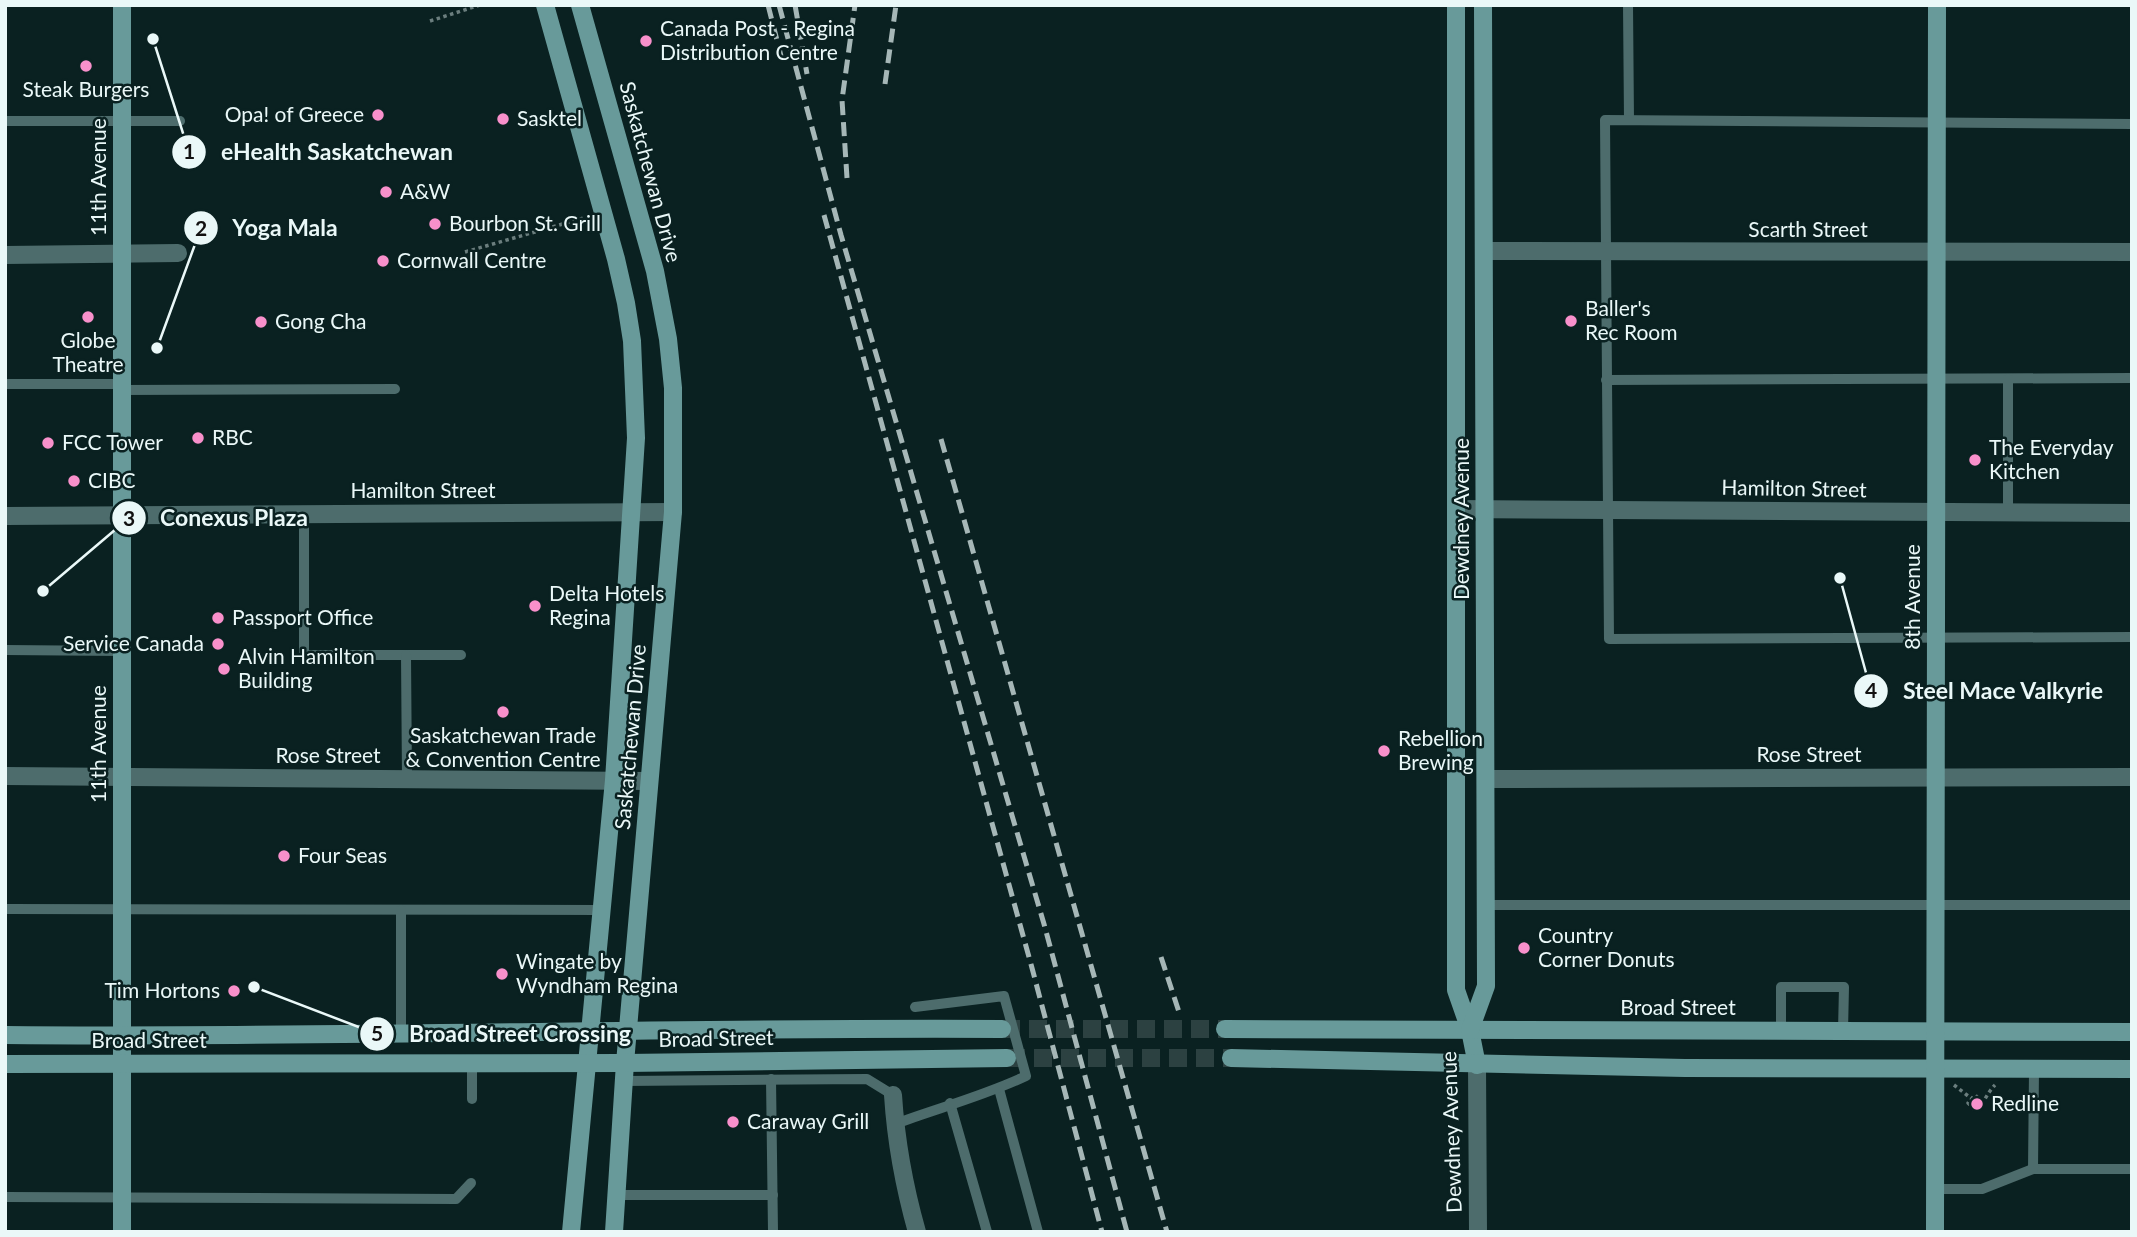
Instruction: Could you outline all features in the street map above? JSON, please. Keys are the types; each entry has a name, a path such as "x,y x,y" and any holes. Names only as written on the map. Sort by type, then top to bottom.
{"main road":[{"name":"11th Avenue","path":"122,5 122,1232"},
{"name":"Saskatchewan Drive","path":"545,5 616,259 632,341 636,438 614,780 571,1232"},
{"name":"Saskatchewan Drive","path":"580,5 655,271 663,307 673,388 673,512 628,1030 614,1232"},
{"name":"Dewdney Avenue","path":"1456,5 1456,990 1477,1065"},
{"name":"Dewdney Avenue","path":"1469,1030 1486,986 1483,5"},
{"name":"8th Avenue","path":"1935,1232 1937,5"},
{"name":"Broad Street","path":"5,1035 401,1034 828,1028 1002,1030"},
{"name":"Broad Street","path":"1225,1030 2132,1032"},
{"name":"Broad Street","path":"5,1064 587,1063 625,1072 1007,1058"},
{"path":"1231,1058 1477,1065 1935,1070 2132,1069"}],"street":[{"name":"Scarth Street","path":"1484,251 2132,252"},
{"path":"5,255 178,253"},
{"name":"Hamilton Street","path":"1456,509 1936,514 2132,513"},
{"name":"Hamilton Street","path":"5,516 673,512"},
{"name":"Rose Street","path":"5,776 649,781"},
{"name":"Rose Street","path":"1486,779 2132,777"},
{"name":"Dewdney Avenue","path":"1477,1065 1478,1232"},
{"path":"893,1095 906,1193 917,1232"}],"lane":[{"path":"1628,5 1629,120"},
{"path":"2132,124 1605,120 1604,253 1609,639 2132,638"},
{"path":"5,121 180,121"},
{"path":"1606,380 2132,378"},
{"path":"2008,379 2008,513"},
{"path":"5,384 395,389"},
{"path":"304,515 304,656 461,654"},
{"path":"5,650 122,651"},
{"path":"406,654 407,780"},
{"path":"1486,905 2132,905"},
{"path":"5,909 600,909"},
{"path":"401,910 401,1034"},
{"path":"1781,1031 1781,987 1843,987 1843,1031"},
{"path":"895,1124 950,1103 999,1089 1026,1076 1004,996 915,1007"},
{"path":"472,1063 472,1099"},
{"path":"2033,1169 2034,1070"},
{"path":"625,1072 771,1079 867,1079 893,1095"},
{"path":"771,1079 773,1232"},
{"path":"999,1089 1038,1232"},
{"path":"950,1103 986,1232"},
{"path":"1935,1189 1982,1189 2033,1169 2132,1169"},
{"path":"5,1197 456,1199 471,1183"},
{"path":"616,1195 773,1195"}],"path":[{"path":"430,21 480,5"},
{"path":"465,252 603,212"}],"tunnel":[{"path":"1002,1029 1225,1029"},
{"path":"1007,1058 1231,1058"}],"railway":[{"path":"768,5 781,56"},
{"path":"779,5 841,235 1044,924 1127,1232"},
{"path":"795,5 807,74"},
{"path":"847,178 842,100 855,5"},
{"path":"885,84 896,5"},
{"path":"824,215 1102,1232"},
{"path":"941,439 1167,1232"},
{"path":"1161,957 1180,1015"}],"place":[{"name":"eHealth Saskatchewan","path":"153,39"},
{"name":"Canada Post - Regina Distribution Centre","path":"646,41"},
{"name":"Steak Burgers","path":"86,66"},
{"name":"Opa! of Greece","path":"378,115"},
{"name":"Sasktel","path":"503,119"},
{"name":"A&W","path":"386,192"},
{"name":"Bourbon St. Grill","path":"435,224"},
{"name":"Cornwall Centre","path":"383,261"},
{"name":"Globe Theatre","path":"88,317"},
{"name":"Baller's Rec Room","path":"1571,321"},
{"name":"Gong Cha","path":"261,322"},
{"name":"Yoga Mala","path":"157,348"},
{"name":"RBC","path":"198,438"},
{"name":"FCC Tower","path":"48,443"},
{"name":"The Everyday Kitchen","path":"1975,460"},
{"name":"CIBC","path":"74,481"},
{"name":"Steel Mace Valkyrie","path":"1840,578"},
{"name":"Conexus Plaza","path":"43,591"},
{"name":"Delta Hotels Regina","path":"535,606"},
{"name":"Passport Office","path":"218,618"},
{"name":"Service Canada","path":"218,644"},
{"name":"Alvin Hamilton Building","path":"224,669"},
{"name":"Saskatchewan Trade & Convention Centre","path":"503,712"},
{"name":"Rebellion Brewing","path":"1384,751"},
{"name":"Four Seas","path":"284,856"},
{"name":"Country Corner Donuts","path":"1524,948"},
{"name":"Wingate by Wyndham Regina","path":"502,974"},
{"name":"Broad Street Crossing","path":"254,987"},
{"name":"Tim Hortons","path":"234,991"},
{"name":"Redline","path":"1977,1104"},
{"name":"Caraway Grill","path":"733,1122"}]}
